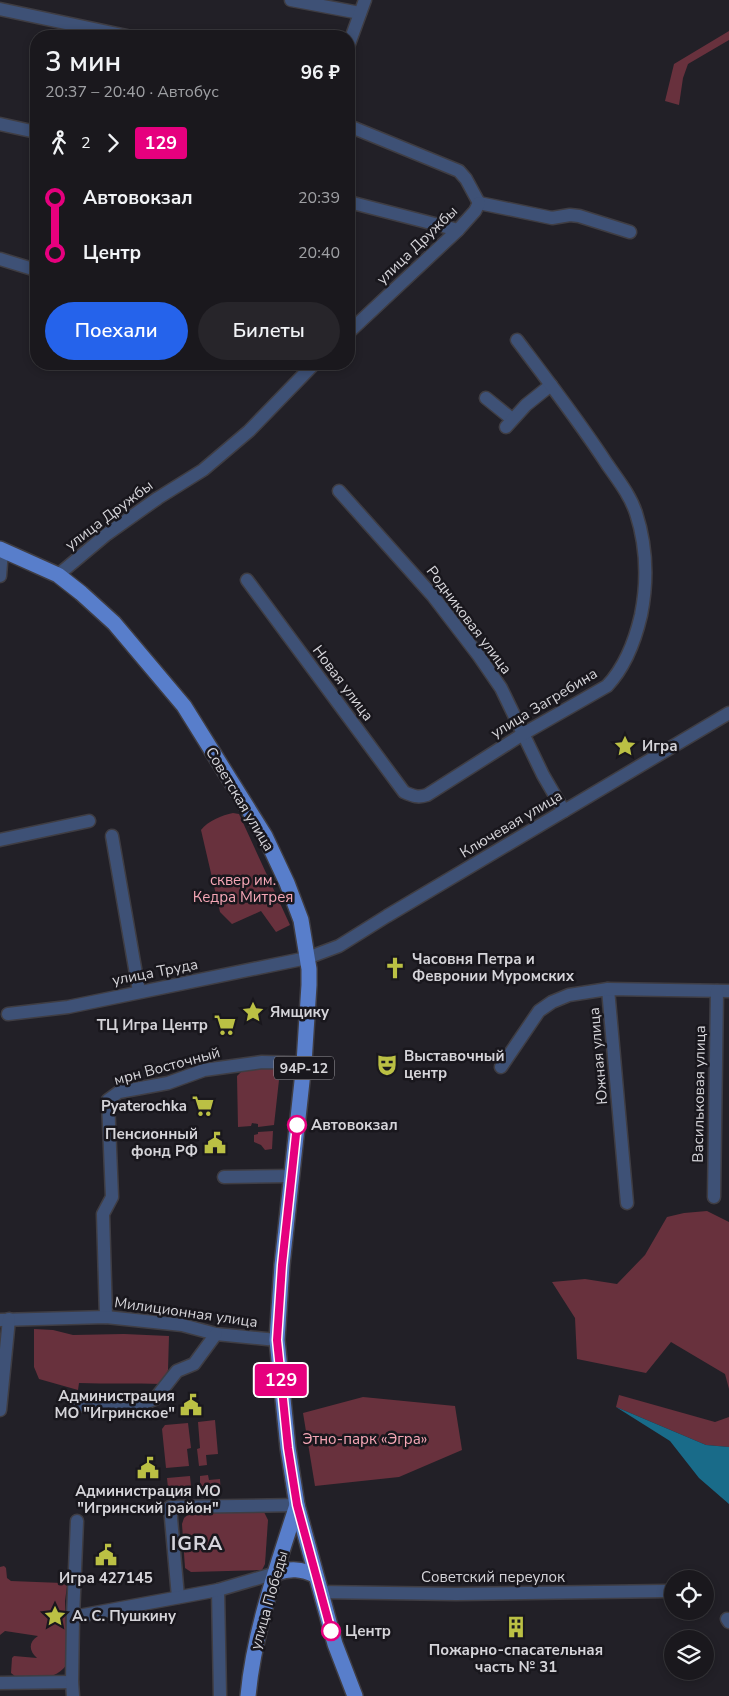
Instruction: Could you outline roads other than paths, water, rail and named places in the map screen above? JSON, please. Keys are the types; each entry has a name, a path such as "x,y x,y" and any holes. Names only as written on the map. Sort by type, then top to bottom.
{"main road":[{"name":"Советская улица","path":"1,550 58,575 114,623 188,713 265,836 302,920 309,985 304,1063 291,1176 277,1340 288,1448 297,1505 335,1644 355,1696"},
{"name":"улица Победы","path":"248,1696 250,1669 276,1572 297,1505"},
{"path":"276,1572 290,1568 302,1569 315,1575"}],"street":[{"path":"291,0 360,13"},
{"path":"354,30 365,0"},
{"path":"0,9 99,30"},
{"path":"0,124 30,131"},
{"path":"355,128 460,171 480,203"},
{"name":"улица Дружбы","path":"355,326 458,230 475,212 480,203 552,218 570,215 579,216 630,232"},
{"path":"355,204 458,230"},
{"path":"0,259 30,268"},
{"name":"улица Загребина","path":"420,798 523,734 607,686 618,675 637,630 646,580 646,558 642,535 630,498 592,441 518,340"},
{"name":"улица Дружбы","path":"58,575 107,534 158,498 203,470 249,431 308,370"},
{"path":"486,398 509,423 526,405 551,385"},
{"name":"Родниковая улица","path":"339,491 433,596 473,649 500,688 542,775 564,811"},
{"path":"0,576 1,550"},
{"name":"Новая улица","path":"247,580 404,792 420,798"},
{"name":"Ключевая улица","path":"307,958 339,946 729,713"},
{"path":"0,840 89,821"},
{"path":"112,836 139,991"},
{"name":"улица Труда","path":"8,1014 68,1007 307,958"},
{"path":"608,989 723,991"},
{"name":"Южная улица","path":"501,1067 539,1010 552,1002 570,995 608,989 627,1203"},
{"name":"Васильковая улица","path":"714,1197 723,991"},
{"name":"мрн Восточный","path":"106,1317 103,1214 112,1197 108,1100 119,1092 168,1083 204,1070 262,1062 304,1063"},
{"path":"224,1177 291,1176"},
{"name":"Милиционная улица","path":"5,1320 106,1317 182,1326 216,1334 277,1340"},
{"path":"0,1410 5,1320"},
{"path":"76,1405 121,1406 142,1404 155,1399 177,1371 194,1364 216,1334"},
{"path":"178,1597 170,1507 297,1505"},
{"path":"73,1696 73,1617 77,1521"},
{"path":"73,1617 218,1590 276,1572"},
{"path":"218,1590 220,1696"},
{"name":"Советский переулок","path":"320,1592 456,1594 664,1591"},
{"path":"0,1683 72,1682"}],"water":[{"path":"616,1407 706,1445 729,1447 729,1504 699,1478 670,1441"}],"place":[{"name":"Игра","path":"625,746"},
{"name":"Часовня Петра и Февронии Муромских","path":"395,968"},
{"name":"Ямщику","path":"253,1012"},
{"name":"ТЦ Игра Центр","path":"225,1025"},
{"name":"Выставочный центр","path":"387,1065"},
{"name":"Pyaterochka","path":"203,1106"},
{"name":"Автовокзал","path":"297,1125"},
{"name":"Пенсионный фонд РФ","path":"215,1143"},
{"name":"Администрация МО \"Игринское\"","path":"191,1405"},
{"name":"Администрация МО \"Игринский район\"","path":"148,1468"},
{"name":"Игра 427145","path":"106,1555"},
{"name":"А. С. Пушкину","path":"55,1616"},
{"name":"Пожарно-спасательная часть № 31","path":"516,1627"},
{"name":"Центр","path":"331,1631"}],"district":[{"name":"IGRA","path":"197,1543"}],"park label":[{"name":"сквер им. Кедра Митрея","path":"243,888"},
{"name":"Этно-парк «Эгра»","path":"365,1439"}]}
